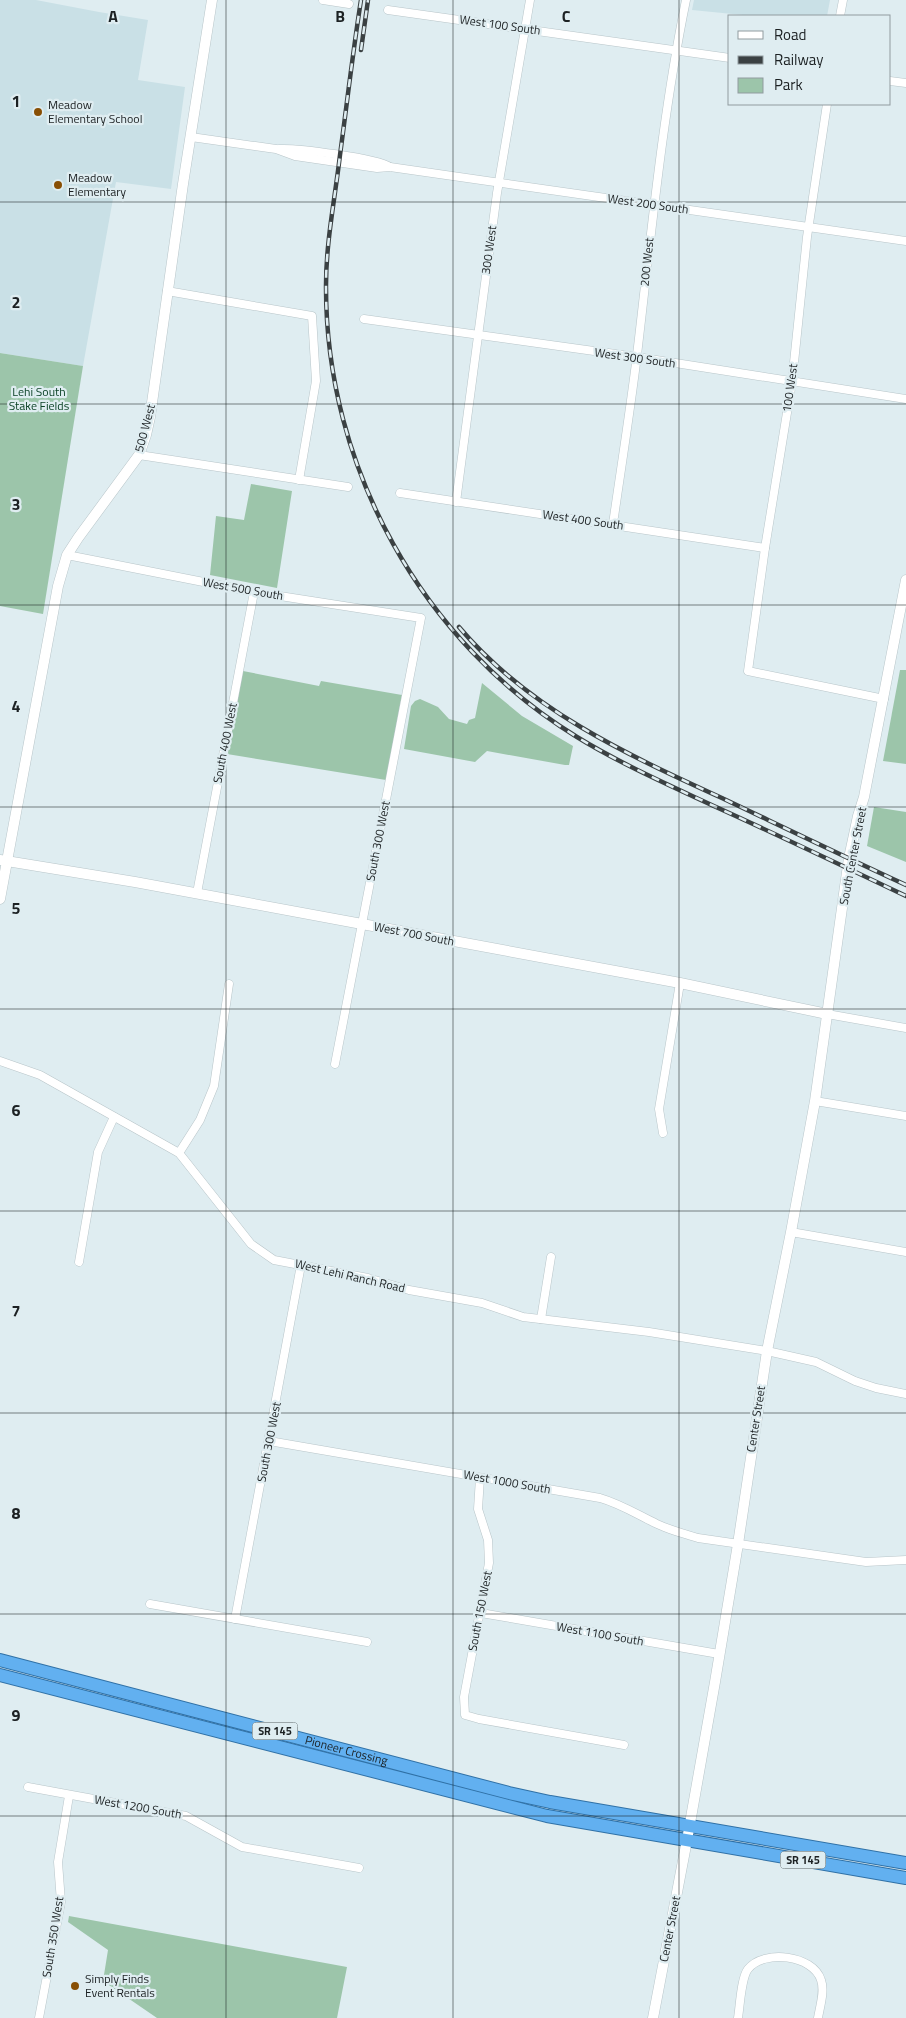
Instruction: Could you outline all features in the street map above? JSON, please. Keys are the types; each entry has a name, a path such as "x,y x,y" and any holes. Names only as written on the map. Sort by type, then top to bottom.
{"highway":[{"name":"Pioneer Crossing","path":"0,1660 509,1793 690,1826"},
{"name":"Pioneer Crossing","path":"0,1675 508,1807 547,1816 687,1840"},
{"name":"SR 145","path":"690,1826 906,1863"},
{"name":"SR 145","path":"687,1840 906,1878"}],"street":[{"name":"500 West","path":"0,899 3,861 58,586 67,556 139,455 150,417 167,291 212,0"},
{"path":"323,0 349,4"},
{"name":"300 West","path":"456,502 499,182 530,0"},
{"name":"200 West","path":"613,524 637,357 653,204 676,51 686,0"},
{"path":"840,15 843,0"},
{"name":"West 100 South","path":"388,10 728,58"},
{"path":"891,81 906,83"},
{"name":"100 West","path":"827,105 809,226 792,382 765,548 748,671 884,699"},
{"name":"West 200 South","path":"191,136 276,149 299,149 378,162 390,167 906,240"},
{"path":"167,291 312,316 316,382 300,480"},
{"name":"West 300 South","path":"364,319 637,357 906,399"},
{"path":"139,455 348,487"},
{"name":"West 400 South","path":"400,493 765,548"},
{"name":"West 500 South","path":"67,556 254,592 421,618"},
{"path":"884,699 906,580"},
{"name":"South 400 West","path":"197,893 254,592"},
{"name":"South 300 West","path":"335,1064 421,618"},
{"name":"South Center Street","path":"827,1014 842,915 863,817 864,797 884,699"},
{"name":"West 700 South","path":"3,861 197,893 680,984 827,1014"},
{"path":"179,1153 200,1120 214,1086 229,984"},
{"path":"663,1133 659,1109 680,984"},
{"path":"827,1014 906,1028"},
{"name":"Center Street","path":"690,1826 738,1544 767,1351 815,1101 827,1014"},
{"name":"West Lehi Ranch Road","path":"0,1061 40,1075 179,1153 251,1244 274,1260 368,1278 409,1290 482,1303 523,1316 649,1332 767,1351 816,1362 854,1382 906,1394"},
{"path":"815,1101 906,1116"},
{"path":"79,1262 98,1152 114,1117"},
{"path":"791,1232 906,1252"},
{"path":"541,1319 551,1256"},
{"name":"South 300 West","path":"236,1619 302,1265"},
{"name":"West 1000 South","path":"269,1441 611,1501 677,1532 698,1538 866,1562 906,1560"},
{"name":"South 150 West","path":"480,1478 478,1510 488,1540 490,1563 464,1697 465,1714 479,1720 624,1745"},
{"path":"150,1604 367,1642"},
{"name":"West 1100 South","path":"481,1613 719,1654"},
{"name":"West 1200 South","path":"28,1788 186,1816 242,1847 359,1868"},
{"name":"South 350 West","path":"40,2018 61,1902 58,1862 69,1796"},
{"path":"687,1840 690,1826"},
{"name":"Center Street","path":"652,2018 687,1840"},
{"path":"738,2018 746,1974 750,1967 760,1959 773,1956 803,1961 819,1974 823,1987 818,2018"}],"shaded area":[{"name":"Meadow Elementary","path":"0,0 36,0 148,20 138,80 185,87 171,189 116,182 83,366 0,353"},
{"path":"694,0 830,0 827,15 743,15 692,10"}],"green space":[{"name":"Lehi South Stake Fields","path":"0,353 83,366 43,614 0,606"},
{"path":"251,484 292,491 277,588 210,575 216,516 244,520"},
{"path":"900,670 906,670 906,764 883,761"},
{"path":"243,671 319,686 321,681 402,695 386,780 227,754"},
{"path":"482,683 522,716 573,746 569,765 487,751 475,762 404,749 411,706 415,701 420,699 438,707 449,719 467,724 469,720 475,718"},
{"path":"874,807 906,812 906,862 867,846"},
{"path":"69,1916 347,1967 337,2018 157,2018 103,1981 108,1950 68,1922"}],"railway":[{"path":"361,0 329,236 326,285 330,353 343,419 364,483 393,544 429,600 472,652 522,698 577,737 645,774 906,896"},
{"path":"361,50 368,0"},
{"path":"459,627 516,683 582,728 652,765 906,885"}],"place":[{"name":"Meadow Elementary School","path":"38,112"},
{"name":"Meadow Elementary","path":"58,185"},
{"name":"Simply Finds Event Rentals","path":"75,1986"}]}
